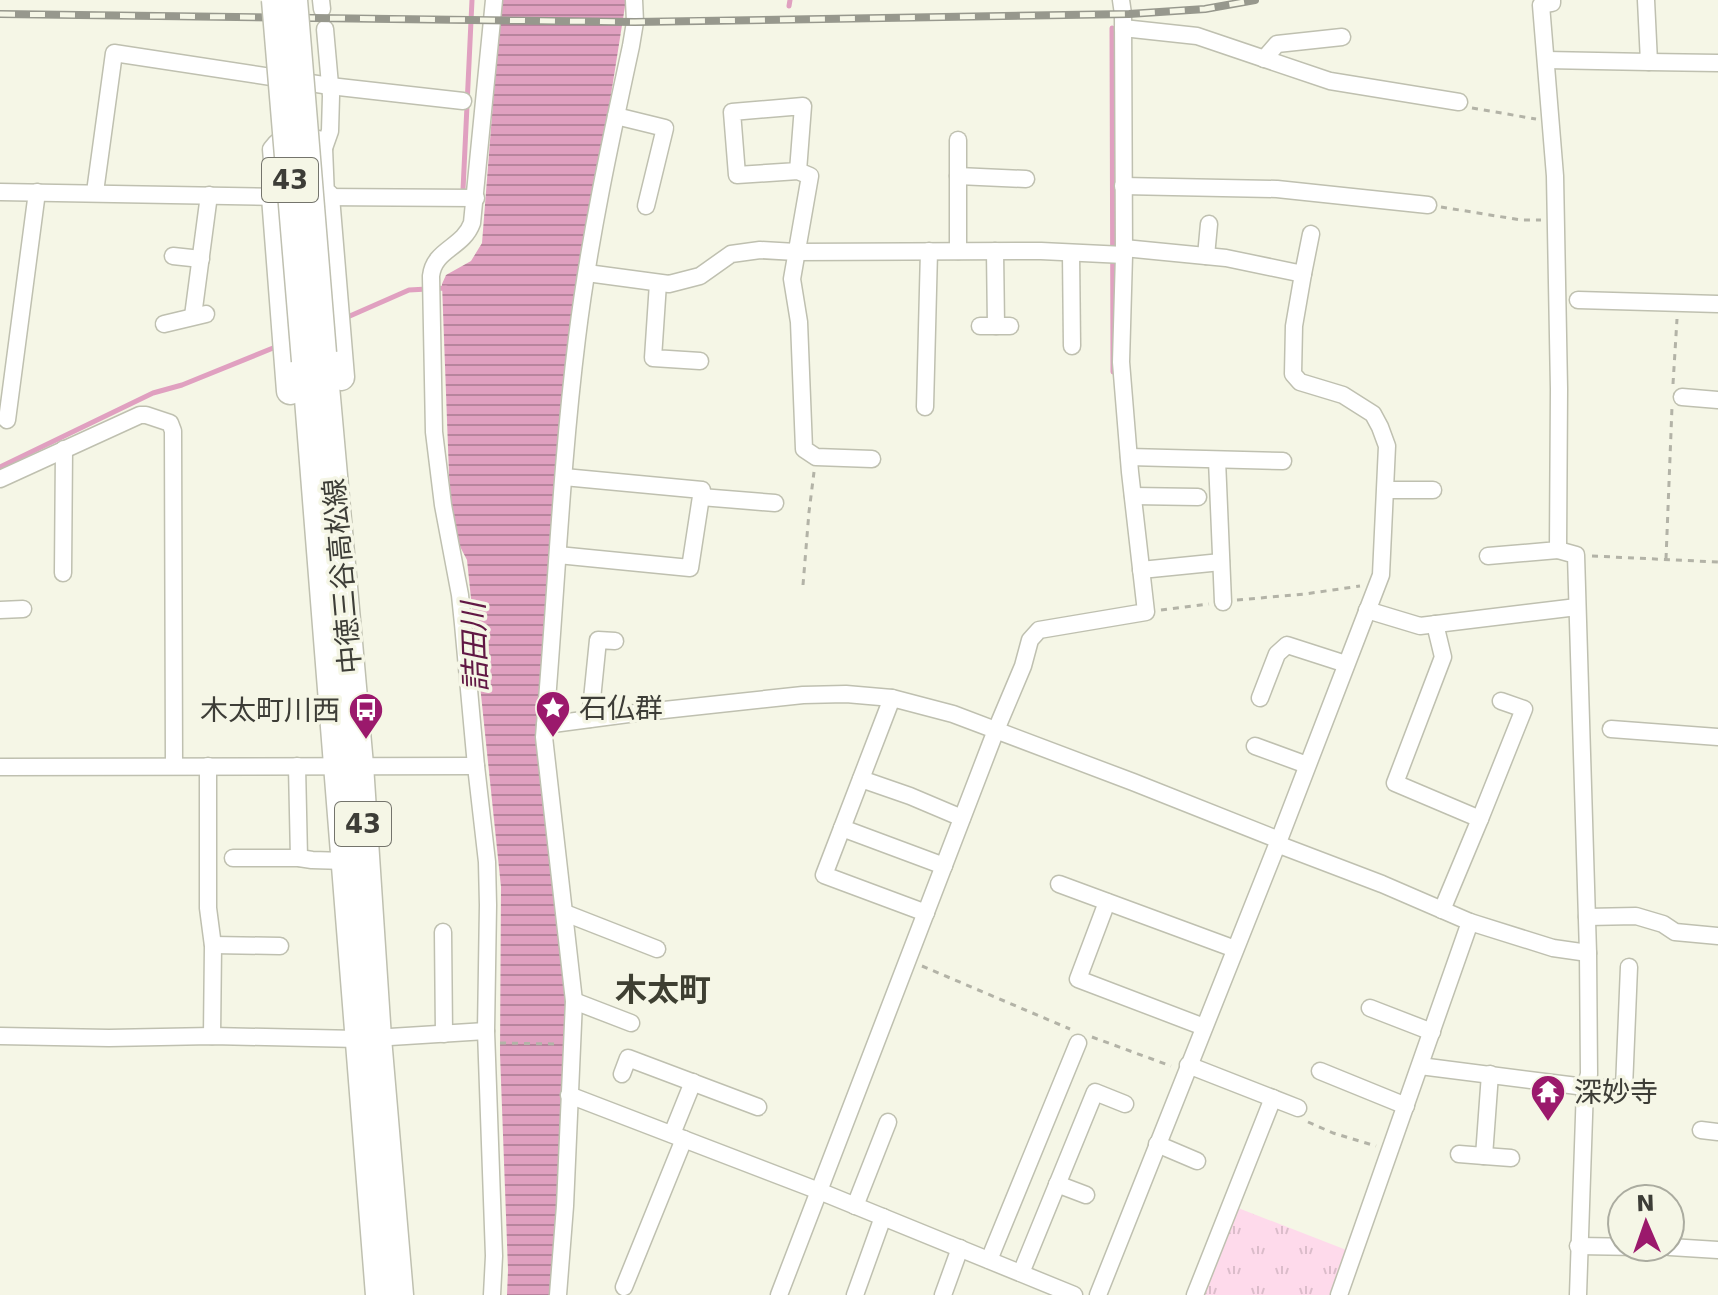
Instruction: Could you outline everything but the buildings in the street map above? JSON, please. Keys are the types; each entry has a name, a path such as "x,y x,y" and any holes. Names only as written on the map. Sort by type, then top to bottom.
{"main road":[{"name":"中徳三谷高松線","path":"275,0 346,625 349,766 368,1038 379,1295"},
{"name":"中徳三谷高松線","path":"294,0 326,643 349,766 345,861 400,1295"},
{"path":"275,197 302,555 326,643"},
{"path":"326,197 355,585 346,625"}],"street":[{"path":"492,1295 494,1256 487,862 460,595 443,505 434,432 431,276 437,258 468,234 472,223 494,0"},
{"path":"558,1295 574,1001 544,737 575,353 587,273 634,32 634,0"},
{"path":"779,1295 1023,666 1030,640 1039,630 1146,612 1121,362 1124,252 1121,0"},
{"path":"1552,0 1552,3 1541,5 1555,176 1558,550"},
{"path":"1646,0 1649,62"},
{"path":"1123,28 1197,36 1330,81 1459,102"},
{"path":"325,29 330,86 330,131 324,148 326,197"},
{"path":"1264,59 1277,44 1342,37"},
{"path":"95,192 114,53 330,86 463,101"},
{"path":"1546,60 1718,63"},
{"path":"798,171 803,106 732,112 737,175 798,171 810,176 792,279 799,322 804,449 816,457 872,459"},
{"path":"616,116 665,128 646,206"},
{"path":"275,197 271,149 276,143 318,139 324,148"},
{"path":"958,140 958,251"},
{"path":"958,176 1026,179"},
{"path":"1123,186 1277,189 1428,205"},
{"path":"0,192 476,198"},
{"path":"7,420 37,192"},
{"path":"164,324 199,315 201,259 209,195"},
{"path":"1206,256 1209,224"},
{"path":"1098,1295 1381,575 1387,446 1380,427 1373,414 1343,395 1300,382 1293,374 1294,326 1311,234"},
{"path":"587,273 669,284 700,276 731,254 760,250 1124,252 1226,258 1303,274"},
{"path":"925,407 929,251"},
{"path":"995,251 995,326"},
{"path":"1071,253 1072,346"},
{"path":"173,256 201,259"},
{"path":"658,283 653,358 700,361"},
{"path":"1578,300 1718,304"},
{"path":"1682,397 1718,400"},
{"path":"0,479 140,415 170,423 173,431 174,766"},
{"path":"63,573 64,449"},
{"path":"1129,457 1283,461"},
{"path":"1217,460 1223,602"},
{"path":"558,555 690,568 702,490 564,477"},
{"path":"1386,490 1433,490"},
{"path":"1133,496 1198,497"},
{"path":"701,497 775,503"},
{"path":"1488,556 1558,550 1576,555 1589,1074 1585,1087 1578,1295"},
{"path":"1141,570 1221,562"},
{"path":"1367,610 1420,626 1577,607"},
{"path":"0,610 23,609"},
{"path":"1435,624 1443,657 1395,783 1480,819"},
{"path":"590,719 592,639 615,641"},
{"path":"1260,698 1277,654 1287,645 1346,664"},
{"path":"545,725 803,695 846,694 892,698 953,714 996,730 1470,922 1553,948 1588,953"},
{"path":"892,698 824,875 926,913"},
{"path":"1442,910 1524,709 1501,701"},
{"path":"1611,729 1718,737"},
{"path":"1255,746 1307,765"},
{"path":"208,766 212,1036"},
{"path":"297,766 299,858"},
{"path":"0,767 476,766"},
{"path":"861,779 962,818"},
{"path":"842,828 944,866"},
{"path":"233,858 345,861"},
{"path":"1059,884 1235,949"},
{"path":"1107,902 1078,979 1204,1027"},
{"path":"565,913 657,949"},
{"path":"1587,917 1636,916 1663,924 1675,932 1718,936"},
{"path":"1339,1295 1470,922"},
{"path":"443,932 444,1034"},
{"path":"213,945 280,946"},
{"path":"1624,1088 1629,967"},
{"path":"574,1001 631,1023"},
{"path":"1370,1008 1432,1032"},
{"path":"0,1036 368,1038 444,1034 491,1037"},
{"path":"989,1260 1078,1035"},
{"path":"622,1074 628,1058 758,1107"},
{"path":"1420,1066 1585,1087 1648,1089"},
{"path":"1187,1068 1298,1108"},
{"path":"1320,1071 1406,1106"},
{"path":"1484,1156 1490,1074"},
{"path":"624,1287 678,1136 693,1082"},
{"path":"1021,1273 1095,1092 1125,1104"},
{"path":"569,1095 819,1191 1074,1295"},
{"path":"1195,1295 1273,1098"},
{"path":"855,1206 888,1122"},
{"path":"1157,1144 1197,1161"},
{"path":"1459,1154 1511,1158"},
{"path":"1057,1184 1086,1195"},
{"path":"855,1295 883,1217"},
{"path":"1578,1246 1606,1246"},
{"path":"943,1295 960,1248"},
{"path":"1686,1248 1718,1250"}],"path":[{"path":"1459,102 1459,106 1551,122"},
{"path":"1428,205 1521,220 1556,221"},
{"path":"1666,559 1677,304"},
{"path":"803,585 816,457"},
{"path":"1576,555 1718,562"},
{"path":"1146,612 1377,584"},
{"path":"908,960 1078,1035 1187,1068"},
{"path":"491,1037 567,1044"},
{"path":"1298,1108 1296,1113 1302,1119 1333,1133 1390,1151"}],"green space":[{"path":"1233,1206 1349,1251 1333,1295 1198,1295"}],"shaded area":[{"path":"501,0 626,0 572,341 540,736 569,1001 554,1295 507,1295 500,1054 501,887 467,560 451,529 442,284 446,275 471,261 482,243"}],"waterway":[{"path":"463,190 472,0"},
{"path":"789,6 790,0"},
{"path":"1112,28 1113,372"},
{"path":"343,319 409,290 446,288"},
{"path":"0,467 153,393 182,385 278,346"}],"railway":[{"path":"0,14 635,22 1129,14 1205,9 1255,0"}],"place":[{"name":"石仏群","path":"553,739"},
{"name":"木太町川西","path":"366,741"},
{"name":"深妙寺","path":"1548,1123"}],"district":[{"name":"木太町","path":"663,990"}],"water label":[{"name":"詰田川","path":"475,647"}]}
